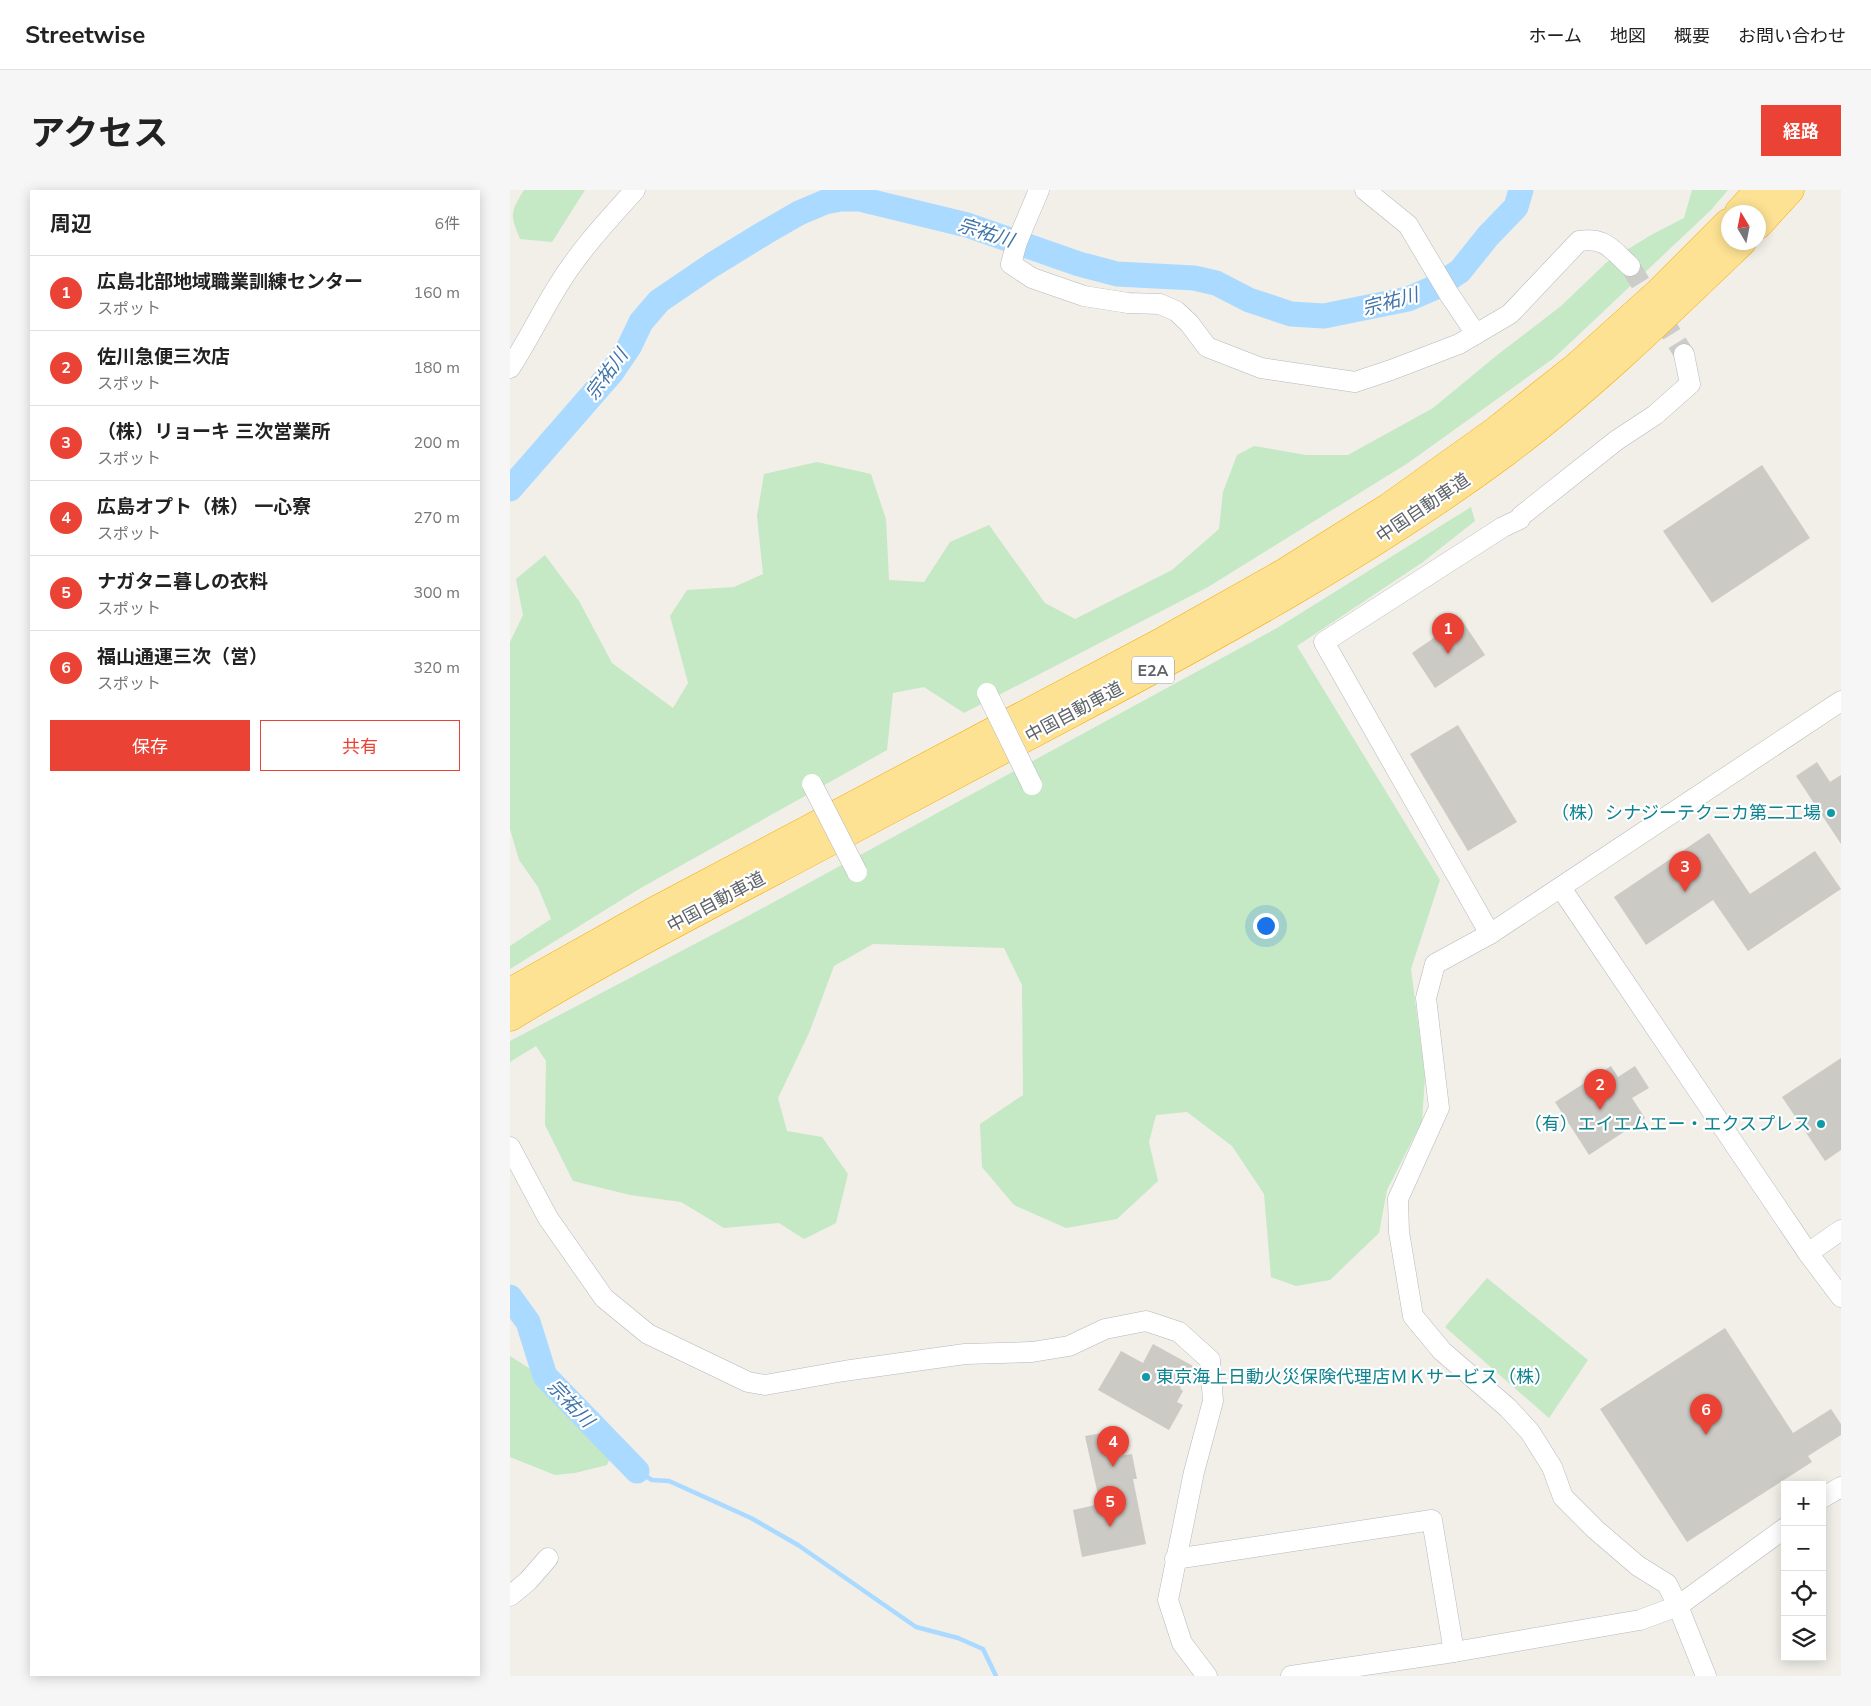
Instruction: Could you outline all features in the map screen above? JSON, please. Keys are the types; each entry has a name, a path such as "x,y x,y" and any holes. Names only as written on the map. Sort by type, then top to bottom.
{"highway":[{"path":"1745,205 1759,190"},
{"path":"1766,216 1790,190"},
{"name":"中国自動車道","path":"510,992 660,908 1165,640 1282,574 1389,507 1494,432 1577,366 1659,292 1721,230"},
{"name":"中国自動車道","path":"510,1017 670,926 1192,650 1291,593 1388,533 1506,451 1575,395 1671,310 1734,250"}],"street":[{"path":"510,368 524,347 557,287 594,236 635,190"},
{"path":"1039,190 1011,264 1032,278 1084,296 1128,303 1160,304 1176,310 1207,347 1261,368 1355,382 1459,344 1510,314 1579,242 1602,241 1630,266"},
{"path":"1366,190 1408,225 1476,334"},
{"path":"1490,934 1324,642 1503,527 1520,519 1521,516 1617,440 1655,415 1690,384 1684,354"},
{"path":"987,693 1032,785"},
{"path":"1706,1676 1678,1606 1667,1584 1638,1566 1596,1530 1562,1497 1552,1467 1530,1432 1484,1386 1442,1351 1412,1316 1399,1232 1398,1199 1439,1108 1426,998 1435,964 1490,934 1841,701"},
{"path":"812,784 857,872"},
{"path":"1560,888 1808,1254 1841,1297"},
{"path":"510,1147 548,1218 604,1298 648,1334 748,1382 765,1385 844,1371 965,1354 1041,1350 1069,1346 1105,1329 1146,1322 1179,1332 1210,1360 1213,1401 1194,1472 1168,1600 1182,1643 1208,1676"},
{"path":"1808,1254 1841,1230"},
{"path":"1826,1496 1841,1487"},
{"path":"1175,1559 1432,1520 1454,1652"},
{"path":"1291,1676 1454,1652 1640,1620 1678,1606 1781,1531"},
{"path":"510,1596 528,1581 548,1558"}],"green space":[{"path":"524,190 585,190 552,242 520,239 514,224 513,214"},
{"path":"1692,190 1728,190 1711,210 1554,358 1408,463 1208,587 964,713 924,687 893,693 887,750 639,889 510,969 510,946 551,919 538,887 519,860 510,829 510,642 523,615 516,579 545,555 579,601 612,663 673,708 688,683 670,616 687,590 734,587 763,574 757,516 764,474 817,462 871,474 886,519 889,580 924,582 950,542 989,525 1045,603 1075,619 1172,570 1219,529 1223,492 1237,455 1254,446 1306,455 1348,455 1433,408 1561,306 1607,262 1651,235 1684,218"},
{"path":"1471,507 1475,521 1423,562 1297,646 1440,880 1411,969 1425,1077 1422,1121 1387,1190 1379,1233 1330,1280 1296,1286 1271,1277 1264,1194 1232,1146 1187,1112 1156,1115 1149,1142 1158,1181 1117,1219 1066,1228 1014,1205 982,1167 980,1124 1023,1095 1022,985 1004,948 873,944 834,966 809,1033 778,1098 787,1131 822,1137 848,1174 836,1223 804,1239 779,1223 724,1228 681,1202 630,1195 573,1181 545,1125 546,1061 536,1046 510,1062 510,1041 748,916 1277,628"},
{"path":"1487,1278 1588,1360 1549,1418 1445,1327"},
{"path":"510,1356 535,1372 610,1458 607,1465 575,1473 555,1475 510,1457"}],"building":[{"path":"1762,465 1810,538 1712,603 1663,531"},
{"path":"1461,619 1485,655 1435,688 1412,653"},
{"path":"1458,725 1517,822 1468,851 1410,754"},
{"name":"（株）シナジーテクニカ第二工場","path":"1817,762 1830,782 1841,775 1841,844 1796,776"},
{"path":"1709,833 1750,894 1815,851 1841,889 1748,951 1713,900 1646,945 1614,897"},
{"name":"（有）エイエムエー・エクスプレス","path":"1841,1058 1841,1150 1825,1161 1782,1097"},
{"path":"1611,1066 1618,1077 1635,1066 1649,1088 1632,1098 1645,1118 1589,1155 1555,1102"},
{"path":"1725,1328 1793,1433 1831,1409 1841,1424 1841,1435 1808,1456 1812,1462 1687,1542 1600,1409"},
{"name":"東京海上日動火災保険代理店ＭＫサービス（株）","path":"1153,1344 1193,1366 1180,1388 1183,1391 1177,1402 1183,1405 1169,1430 1098,1390 1121,1351 1143,1363"},
{"path":"1113,1431 1118,1456 1132,1454 1137,1479 1133,1479 1146,1544 1082,1557 1073,1510 1100,1504 1085,1436"}],"waterway":[{"name":"宗祐川","path":"510,489 612,372 629,347 641,322 659,301 712,265 766,232 799,213 825,202 841,199 860,199 967,225 1079,264 1117,274 1194,278 1216,283 1249,300 1291,314 1324,316 1408,299 1436,287 1460,271 1488,236 1516,207 1521,190"},
{"name":"宗祐川","path":"510,1297 528,1322 545,1376 637,1471"},
{"path":"637,1471 652,1480 669,1481 751,1518 798,1545 916,1627 958,1638 983,1649 996,1676"}],"tunnel":[{"path":"1630,266 1684,354"}],"place":[{"name":"広島北部地域職業訓練センター","path":"1448,654"},
{"name":"（株）シナジーテクニカ第二工場","path":"1831,813"},
{"name":"（株）リョーキ 三次営業所","path":"1685,892"},
{"name":"佐川急便三次店","path":"1600,1110"},
{"name":"（有）エイエムエー・エクスプレス","path":"1821,1124"},
{"name":"東京海上日動火災保険代理店ＭＫサービス（株）","path":"1146,1377"},
{"name":"福山通運三次（営）","path":"1706,1435"},
{"name":"広島オプト（株） 一心寮","path":"1113,1467"},
{"name":"ナガタニ暮しの衣料","path":"1110,1527"}]}
